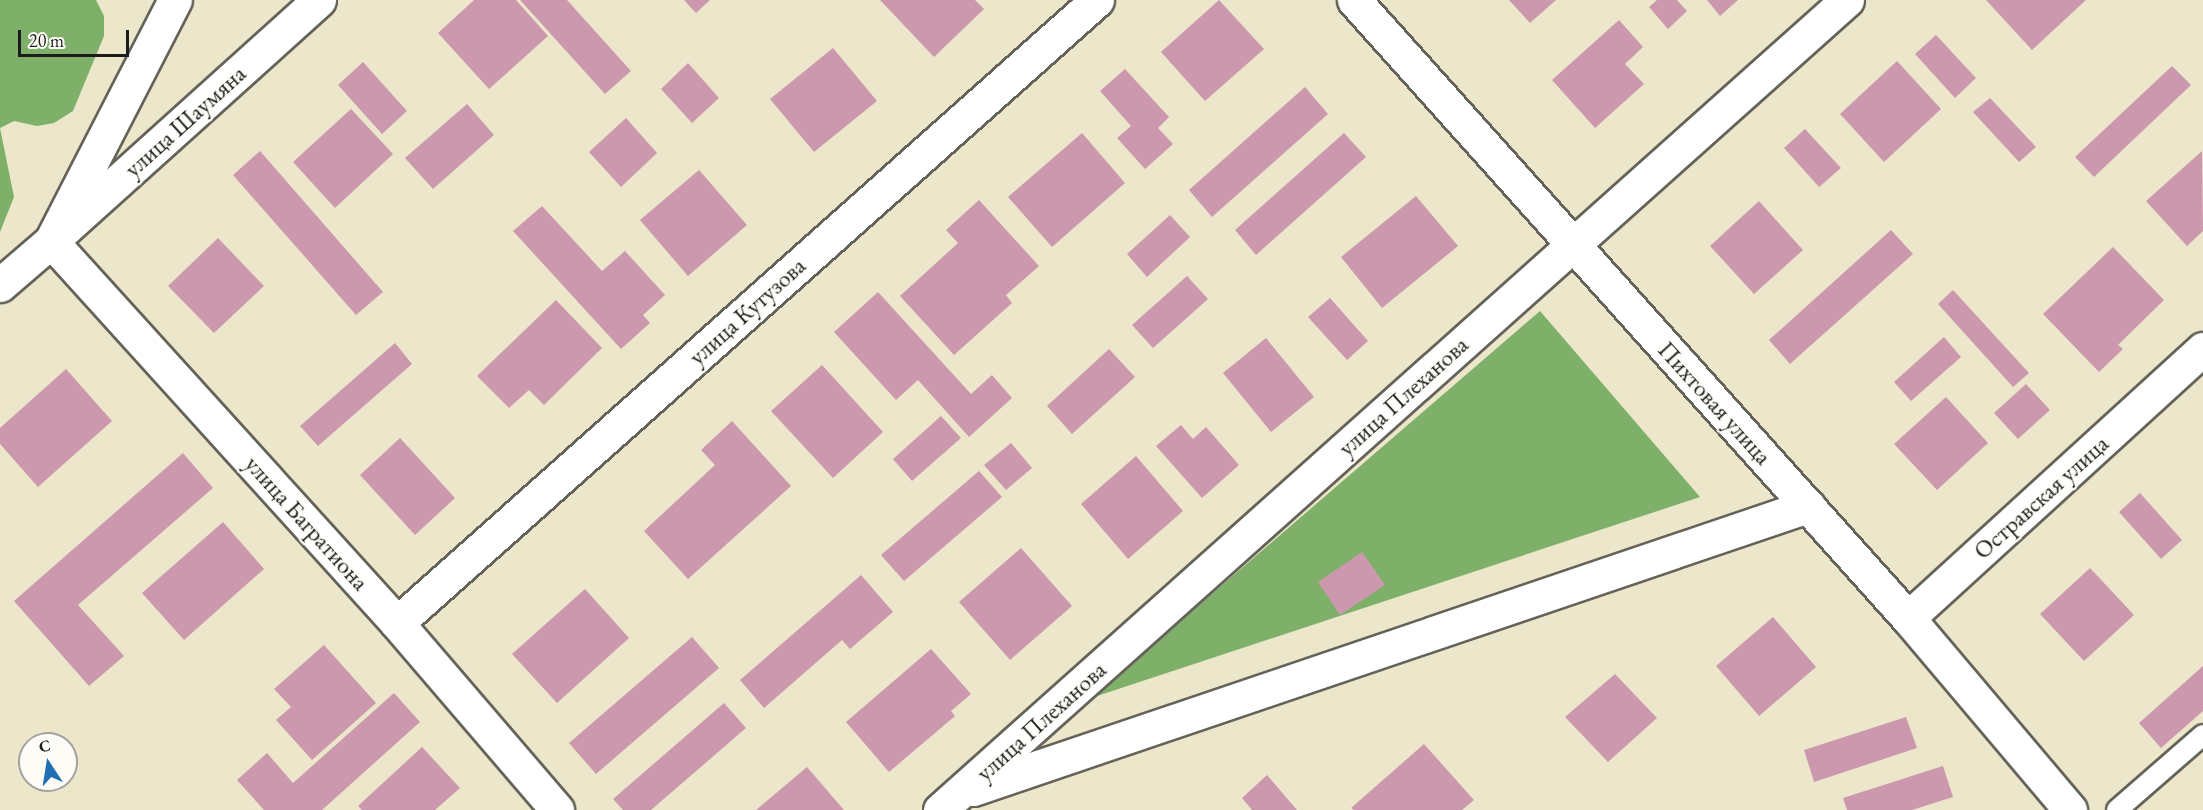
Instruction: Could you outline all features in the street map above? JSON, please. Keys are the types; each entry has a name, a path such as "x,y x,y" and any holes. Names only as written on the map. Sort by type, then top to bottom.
{"street":[{"name":"улица Шаумяна","path":"51,241 175,0"},
{"name":"улица Шаумяна","path":"0,285 319,0"},
{"name":"улица Кутузова","path":"397,623 1097,0"},
{"name":"Пихтовая улица","path":"1354,0 1908,618 2070,810"},
{"name":"улица Плеханова","path":"950,802 1847,0"},
{"name":"улица Багратиона","path":"51,241 397,623 557,810"},
{"name":"Остравская улица","path":"1908,618 2189,371 2203,349"},
{"name":"улица Плеханова","path":"950,802 1808,506"}],"lane":[{"path":"2117,810 2203,735"}],"green space":[{"path":"0,0 96,0 104,16 104,36 73,111 54,123 37,126 14,121 0,128"},
{"path":"0,128 14,197 0,232"},
{"path":"1540,311 1700,497 1091,698"}],"building":[{"path":"474,0 516,0 548,36 489,89 438,33"},
{"path":"520,0 567,0 631,71 605,94"},
{"path":"684,0 710,0 696,13"},
{"path":"880,0 975,0 984,9 934,57"},
{"path":"1219,0 1264,49 1205,101 1161,52"},
{"path":"1509,0 1556,0 1530,23"},
{"path":"1657,0 1677,0 1687,11 1668,29 1649,7"},
{"path":"1707,0 1738,0 1720,16"},
{"path":"1986,0 2086,0 2032,50"},
{"path":"1619,20 1643,47 1625,64 1644,84 1595,128 1552,80"},
{"path":"1936,35 1976,78 1955,98 1915,54"},
{"path":"833,48 877,101 814,152 770,99"},
{"path":"1897,61 1941,109 1884,162 1840,114"},
{"path":"363,62 407,111 382,134 338,85"},
{"path":"688,63 719,98 692,123 661,89"},
{"path":"2172,66 2191,85 2094,177 2075,157"},
{"path":"1125,69 1169,117 1158,128 1173,144 1145,169 1117,138 1131,126 1100,91"},
{"path":"1305,87 1328,114 1212,217 1189,190"},
{"path":"1990,98 2036,147 2019,162 1973,112"},
{"path":"467,104 494,135 433,189 405,158"},
{"path":"351,109 393,154 335,208 293,162"},
{"path":"626,118 657,153 621,187 589,152"},
{"path":"1805,129 1841,168 1819,187 1784,148"},
{"path":"1082,133 1125,183 1052,247 1008,197"},
{"path":"1344,133 1366,157 1256,255 1235,230"},
{"path":"260,151 383,292 356,315 233,175"},
{"path":"2202,151 2203,231 2187,246 2146,201"},
{"path":"699,170 747,225 688,276 640,220"},
{"path":"1416,196 1458,246 1382,308 1341,257"},
{"path":"979,200 1039,266 1006,295 1012,303 954,355 900,296 958,243 946,230"},
{"path":"1759,201 1803,250 1754,294 1710,246"},
{"path":"542,206 602,271 625,251 665,295 643,315 650,323 621,349 513,231"},
{"path":"1170,215 1190,237 1147,277 1127,254"},
{"path":"1891,230 1913,254 1790,364 1769,340"},
{"path":"218,238 264,286 214,333 168,286"},
{"path":"2113,247 2164,300 2118,345 2123,349 2099,372 2043,314"},
{"path":"1187,276 1208,299 1153,348 1132,325"},
{"path":"1953,290 2029,373 2013,387 1938,304"},
{"path":"878,292 971,394 992,375 1012,398 969,437 918,380 896,400 834,332"},
{"path":"1330,298 1368,341 1347,360 1308,317"},
{"path":"556,300 602,348 544,405 529,390 509,408 477,376"},
{"path":"1944,337 1961,357 1911,401 1894,382"},
{"path":"1266,338 1314,397 1271,432 1223,373"},
{"path":"395,343 412,364 318,446 300,426"},
{"path":"1109,349 1135,377 1072,434 1047,406"},
{"path":"822,365 883,432 833,478 771,411"},
{"path":"66,369 112,421 38,487 0,444 0,428"},
{"path":"2026,384 2050,410 2018,439 1994,413"},
{"path":"1946,397 1988,443 1937,490 1894,444"},
{"path":"941,416 961,438 912,481 893,459"},
{"path":"732,421 791,486 688,579 644,531 715,465 701,450"},
{"path":"1181,425 1193,439 1206,427 1239,465 1202,498 1156,446"},
{"path":"400,438 455,498 415,535 360,475"},
{"path":"1011,443 1032,468 1006,490 984,465"},
{"path":"183,453 213,488 78,605 124,656 89,686 14,601"},
{"path":"1136,456 1183,511 1128,559 1081,504"},
{"path":"979,471 1002,497 904,581 881,555"},
{"path":"2140,493 2182,540 2161,559 2119,512"},
{"path":"223,522 264,569 184,640 142,593"},
{"path":"1021,548 1072,606 1010,660 959,602"},
{"path":"1362,552 1385,585 1340,615 1318,582"},
{"path":"2090,568 2134,615 2084,661 2040,614"},
{"path":"861,575 893,612 850,649 842,640 764,708 740,680"},
{"path":"585,589 629,638 557,703 512,654"},
{"path":"1773,617 1816,667 1759,716 1716,666"},
{"path":"692,637 719,668 596,774 569,743"},
{"path":"324,645 376,703 312,760 276,720 291,707 274,689"},
{"path":"931,649 971,694 951,711 955,716 889,772 846,722"},
{"path":"2203,666 2203,711 2161,748 2139,723"},
{"path":"1615,674 1657,718 1608,762 1565,717"},
{"path":"394,693 420,722 322,810 264,810 237,780 267,753 293,783"},
{"path":"724,703 746,728 651,810 623,810 613,799"},
{"path":"1906,717 1917,748 1814,782 1804,750"},
{"path":"1424,744 1474,800 1462,810 1354,810 1351,808"},
{"path":"422,747 460,788 435,810 362,810 358,806"},
{"path":"1943,766 1953,797 1912,810 1847,810 1843,798"},
{"path":"807,767 844,810 756,810"},
{"path":"1267,775 1297,810 1252,810 1242,798"}]}
